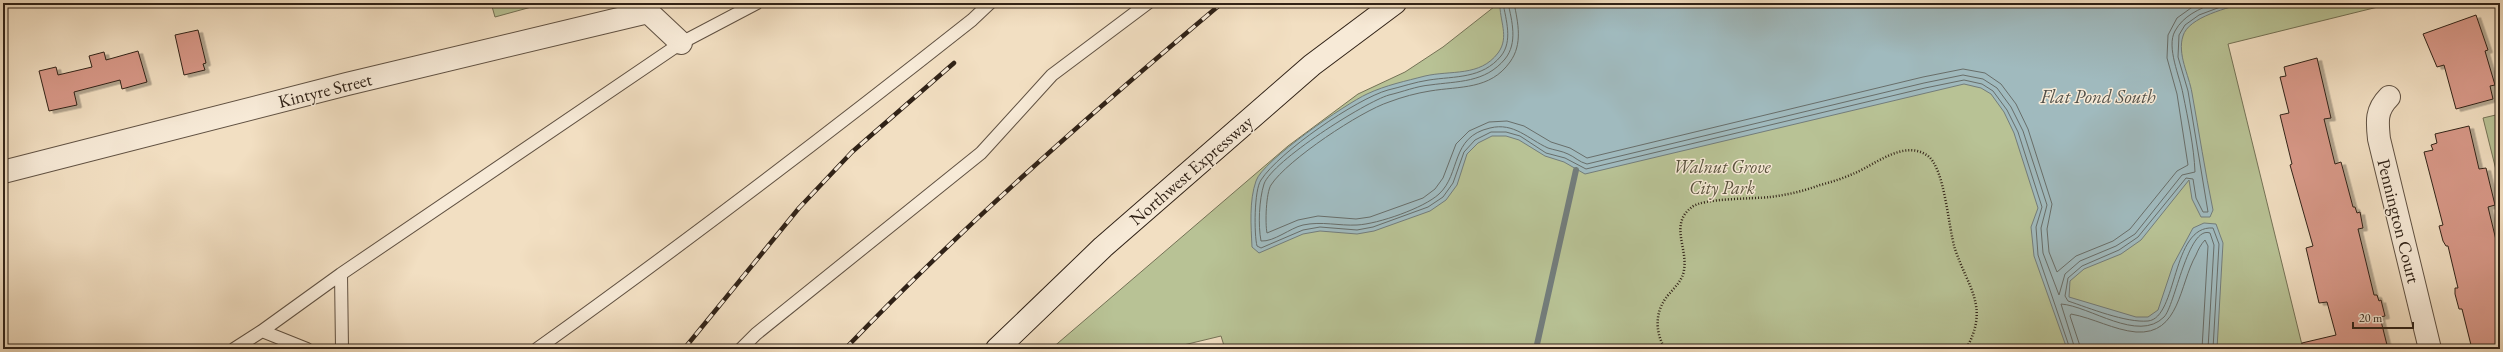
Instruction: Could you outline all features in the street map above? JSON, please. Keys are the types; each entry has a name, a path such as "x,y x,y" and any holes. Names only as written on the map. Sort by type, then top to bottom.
{"street":[{"name":"Northwest Expressway","path":"997,349 1103,246 1312,65 1395,3"},
{"name":"Kintyre Street","path":"3,172 347,84 648,12 681,43"},
{"name":"Pennington Court","path":"2389,97 2380,106 2376,119 2379,139 2430,349"}],"lane":[{"path":"234,349 262,332 341,274 681,43 757,3"},
{"path":"537,349 749,194 966,24 990,3"},
{"path":"741,349 756,334 982,153 1052,75 1148,3"},
{"path":"341,274 342,349"},
{"path":"262,332 307,349"}],"path":[{"path":"1665,349 1659,337 1658,317 1663,301 1677,285 1684,270 1680,234 1682,217 1687,211 1702,203 1764,198 1802,191 1850,176 1890,156 1909,150 1928,156 1937,168 1952,237 1976,300 1977,321 1966,349"}],"green space":[{"path":"491,3 546,3 495,17"},
{"name":"Walnut Grove City Park","path":"1499,3 2394,3 2228,44 2303,349 1225,349 1221,336 1167,349 1051,349 1288,146 1358,94 1405,72 1443,47"},
{"path":"2500,114 2500,186 2483,118"}],"water":[{"name":"Flat Pond South","path":"1500,3 2246,3 2220,10 2201,18 2186,29 2183,36 2181,50 2182,57 2191,86 2213,210 2210,217 2201,217 2192,199 2189,180 2141,240 2121,254 2084,269 2070,281 2069,297 2136,317 2148,317 2158,310 2173,265 2193,228 2204,223 2216,224 2223,243 2217,349 2067,349 2034,256 2031,227 2038,208 2014,133 2004,112 1991,94 1981,88 1964,84 1585,174 1564,162 1545,156 1519,140 1506,136 1492,136 1478,143 1467,154 1457,185 1446,200 1430,211 1374,231 1357,234 1320,231 1303,234 1259,253 1252,247 1252,197 1256,181 1273,160 1306,133 1367,94 1425,76 1474,69 1491,61 1501,47 1504,35"}],"building":[{"path":"2476,15 2488,50 2485,51 2495,85 2490,86 2493,99 2456,109 2444,65 2437,67 2423,34"},
{"path":"198,30 206,63 203,64 205,70 184,75 175,35"},
{"path":"138,51 147,82 122,89 120,80 74,92 77,105 49,111 39,71 56,67 58,75 92,67 89,56 104,52 106,60"},
{"path":"2317,58 2331,118 2324,119 2335,164 2341,162 2353,207 2355,207 2357,213 2360,212 2363,228 2358,229 2374,295 2377,295 2379,301 2381,300 2385,316 2380,317 2388,349 2302,349 2302,343 2336,335 2327,302 2319,303 2306,248 2313,246 2290,165 2292,164 2280,115 2289,113 2280,77 2286,76 2284,67"},
{"path":"2469,126 2479,169 2486,168 2495,205 2488,207 2496,240 2500,239 2500,346 2490,349 2472,349 2462,309 2459,309 2455,294 2455,288 2458,288 2448,246 2446,246 2443,241 2439,226 2443,225 2424,152 2433,150 2431,145 2437,143 2435,134"}],"waterway":[{"path":"1536,349 1576,170"}],"railway":[{"path":"845,349 982,214 1077,128 1222,3"},
{"path":"684,349 799,208 852,152 954,63"}]}
